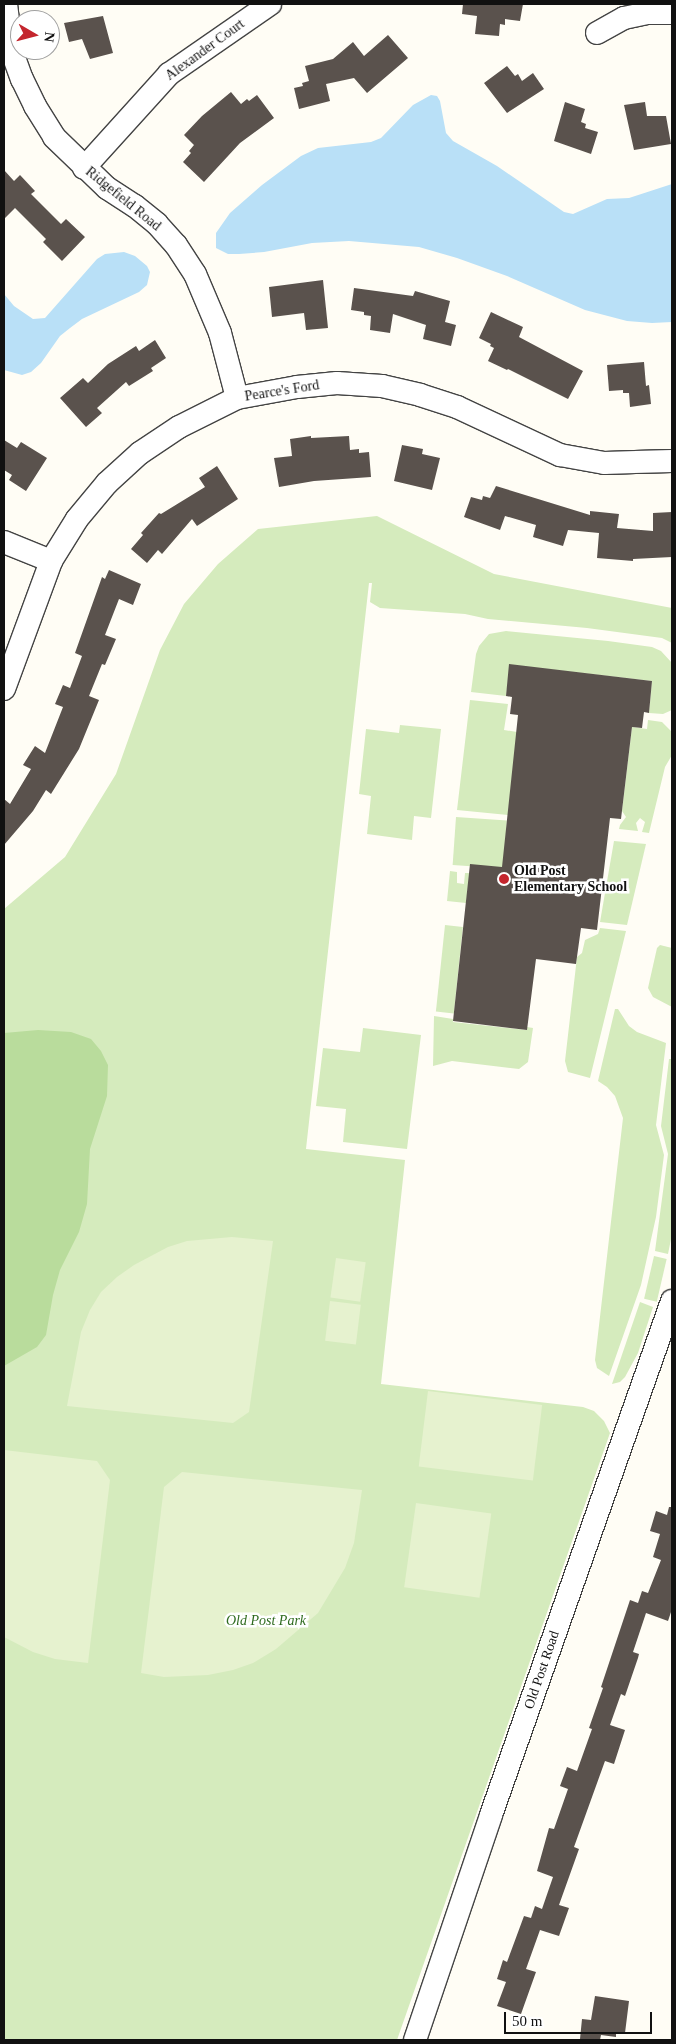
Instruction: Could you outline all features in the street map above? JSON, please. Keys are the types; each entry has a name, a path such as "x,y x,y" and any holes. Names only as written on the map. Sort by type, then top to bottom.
{"street":[{"name":"Ridgefield Road","path":"6,4 12,52 35,106 54,137 84,168 107,188 135,206 176,245 195,274 209,302 220,334 236,398"},
{"name":"Alexander Court","path":"84,168 169,74 270,4"},
{"path":"597,33 624,18 647,13 672,13"},
{"name":"Pearce's Ford","path":"4,689 51,561 76,519 107,483 140,453 179,426 236,398 297,387 336,383 382,386 420,394 458,407 560,455 604,462 672,461"},
{"path":"4,542 51,561"},
{"name":"Old Post Road","path":"415,2040 494,1805 672,1301"}],"green space":[{"name":"Old Post Park","path":"377,516 494,574 672,608 672,643 662,638 587,628 488,619 465,614 380,608 370,602 372,583 369,583 306,1149 405,1160 381,1384 583,1407 594,1411 604,1421 610,1433 397,2040 4,2040 4,909 65,857 116,774 160,650 184,604 218,564 258,529"},
{"path":"506,631 608,641 652,647 661,651 672,663 672,710 663,714 649,713 652,681 510,665 506,696 471,692 476,654 479,646 489,634"},
{"path":"470,700 508,704 504,730 517,732 508,815 457,810"},
{"path":"648,720 662,722 672,732 672,755 665,767 649,833 642,832 645,822 640,818 636,823 638,831 619,829 626,817 622,811 632,727 647,729"},
{"path":"400,725 441,729 431,818 414,816 412,840 367,834 371,796 359,794 366,729 399,733"},
{"path":"456,817 507,821 504,868 453,865"},
{"path":"614,841 646,844 627,925 600,922"},
{"path":"450,871 457,872 457,883 464,884 465,873 470,873 466,903 447,901"},
{"path":"445,925 463,927 454,1013 436,1012"},
{"path":"600,928 626,931 590,1078 568,1072 565,1061 577,957 582,953 585,940 598,934"},
{"path":"660,945 672,948 672,1007 653,997 648,988 657,948"},
{"path":"615,1009 618,1009 629,1026 637,1032 666,1043 656,1125 664,1155 656,1217 641,1285 609,1376 597,1368 595,1360 623,1118 615,1096 598,1081"},
{"path":"434,1016 453,1019 453,1022 527,1030 527,1027 533,1028 528,1062 519,1069 452,1061 433,1066"},
{"path":"363,1028 421,1035 407,1149 343,1142 346,1109 316,1106 323,1048 360,1052"},
{"path":"38,1030 71,1032 91,1039 101,1051 108,1065 107,1096 90,1149 87,1204 79,1232 60,1270 53,1295 46,1335 37,1347 4,1366 4,1033"},
{"path":"669,1059 672,1059 672,1234 668,1254 655,1251 668,1154 661,1126"},
{"path":"232,1237 273,1241 249,1412 233,1423 67,1406 81,1332 90,1310 101,1292 134,1265 168,1247 187,1241"},
{"path":"654,1256 667,1259 657,1302 644,1299"},
{"path":"336,1258 366,1262 360,1302 330,1298"},
{"path":"330,1301 361,1305 356,1344 325,1341"},
{"path":"640,1302 653,1307 638,1353 625,1377 620,1382 612,1384"},
{"path":"428,1391 542,1405 533,1480 419,1466"},
{"path":"4,1450 97,1461 110,1480 88,1663 55,1659 33,1652 4,1637"},
{"path":"182,1472 362,1490 354,1543 345,1568 318,1613 276,1649 253,1663 233,1670 208,1675 164,1677 141,1673 164,1487"},
{"path":"416,1503 491,1514 479,1598 404,1587"}],"water":[{"path":"431,95 437,96 440,101 446,133 453,141 497,166 564,212 573,214 607,199 629,198 672,184 672,322 627,321 585,310 507,276 419,247 349,241 312,243 264,252 239,254 228,254 216,248 216,233 230,213 262,185 301,156 318,148 371,142 381,138 413,105"},
{"path":"124,252 135,256 147,266 150,272 147,285 139,292 82,319 70,328 60,336 41,363 31,372 22,375 4,370 4,294 14,306 33,319 45,318 97,259 105,254"}],"building":[{"path":"463,4 523,4 520,21 505,19 505,25 500,24 499,36 475,34 477,16 462,14"},
{"path":"103,16 113,53 90,59 82,39 69,42 64,23"},
{"path":"388,35 408,58 367,93 354,78 326,84 330,101 299,109 294,88 303,86 302,83 309,81 305,66 333,59 353,42 364,56"},
{"path":"507,66 515,76 518,74 522,81 533,73 544,89 507,113 484,83"},
{"path":"231,92 241,104 257,95 274,118 240,143 204,182 183,162 191,153 189,151 194,145 184,135 202,116"},
{"path":"565,102 585,109 581,122 586,124 585,128 598,132 591,154 554,141"},
{"path":"645,102 647,116 666,116 671,144 634,150 624,105"},
{"path":"4,170 14,181 20,175 35,191 31,194 61,224 66,219 85,237 62,261 43,242 46,239 15,208 4,219"},
{"path":"323,280 328,328 306,330 304,313 272,317 269,287"},
{"path":"354,288 413,296 415,291 450,301 445,322 456,325 451,346 423,339 426,325 393,314 390,333 370,330 371,316 364,315 364,312 351,310"},
{"path":"491,312 523,327 519,337 583,371 568,399 488,361 494,348 490,346 491,344 479,338"},
{"path":"155,340 166,358 151,368 153,371 129,386 126,382 97,408 102,413 86,427 60,398 83,378 88,383 108,364 136,346 139,351"},
{"path":"644,362 646,386 649,385 651,404 630,407 629,393 623,393 623,390 609,391 607,365"},
{"path":"311,436 311,438 349,436 350,450 359,449 359,453 369,452 371,477 314,481 279,487 274,458 292,456 290,439"},
{"path":"4,440 17,448 21,442 47,458 26,491 9,480 12,475 4,470"},
{"path":"402,445 423,449 422,454 440,458 432,490 394,481"},
{"path":"217,466 238,499 197,526 192,519 162,554 158,550 147,563 131,549 143,535 141,533 159,513 161,514 205,487 199,478"},
{"path":"496,486 590,515 590,511 619,514 617,528 653,531 653,513 672,512 672,557 633,559 633,561 597,558 599,533 568,530 563,546 533,537 536,525 505,516 500,530 464,517 471,497 482,500 483,496 490,498"},
{"path":"109,570 141,584 133,605 119,599 105,635 116,639 105,665 102,664 89,696 99,700 79,749 51,794 46,790 33,811 4,845 4,799 10,804 31,769 23,765 35,746 45,753 63,707 55,704 63,685 70,688 82,656 75,653 102,577 105,579"},
{"path":"509,664 652,681 649,713 644,712 642,728 632,727 621,819 610,818 597,930 581,928 576,964 536,959 527,1030 453,1021 470,864 502,867 518,715 510,714 512,697 506,696"},
{"path":"669,1507 672,1507 672,1609 668,1621 646,1613 633,1652 639,1654 638,1658 625,1696 621,1694 610,1725 625,1730 614,1764 605,1761 574,1847 579,1849 559,1905 569,1908 559,1936 540,1930 526,1969 536,1972 521,2014 497,2006 506,1982 497,1979 503,1960 507,1962 524,1916 531,1918 535,1906 542,1909 553,1877 537,1871 549,1828 554,1829 568,1789 560,1786 567,1767 577,1771 592,1729 589,1728 603,1688 601,1687 630,1600 638,1603 642,1591 648,1593 661,1560 653,1557 660,1534 650,1531 656,1511 667,1515"},
{"path":"595,1996 629,2001 625,2033 616,2032 616,2037 601,2035 600,2040 580,2039 582,2019 591,2020"}],"place":[{"name":"Old Post Elementary School","path":"504,879"}]}
